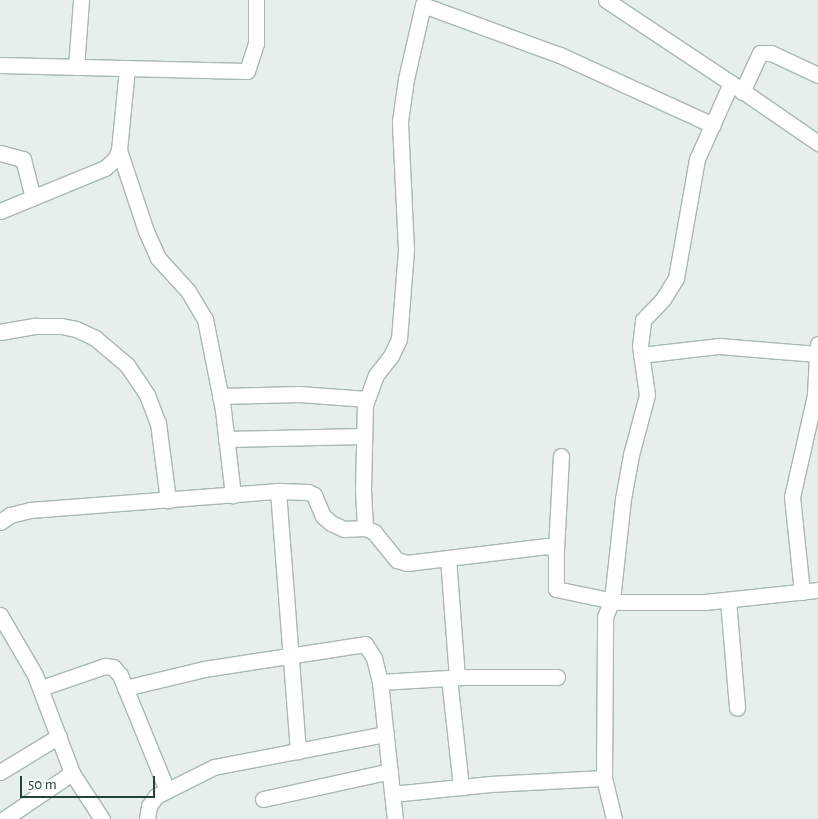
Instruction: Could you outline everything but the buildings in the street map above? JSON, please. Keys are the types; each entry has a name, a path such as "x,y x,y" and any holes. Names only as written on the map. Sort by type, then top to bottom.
{"street":[{"path":"76,67 81,0"},
{"path":"0,65 247,71 256,43 256,0"},
{"path":"606,0 818,143"},
{"path":"365,528 363,491 365,405 376,376 391,356 399,339 406,250 400,121 406,79 423,5 560,55 713,125"},
{"path":"614,819 604,778 605,617 612,600 623,499 631,455 647,394 641,355 643,320 663,299 676,278 697,159 713,125 760,53 771,53 818,75"},
{"path":"0,211 105,168 115,158 119,150 127,68"},
{"path":"119,150 146,231 158,258 188,291 205,319 220,396 233,495"},
{"path":"0,153 23,159 34,198"},
{"path":"0,332 35,326 62,326 76,329 94,338 127,366 147,395 158,423 168,500"},
{"path":"641,355 719,346 817,349 817,395 792,498 802,592"},
{"path":"220,396 299,394 367,400"},
{"path":"226,439 364,436"},
{"path":"561,456 556,589 612,600 705,602 818,590"},
{"path":"0,522 10,515 30,510 278,491 308,492 314,495 323,516 331,523 344,529 365,528 374,532 397,560 406,562 547,546 556,550"},
{"path":"278,491 298,751"},
{"path":"448,558 453,678 461,787"},
{"path":"728,600 737,708"},
{"path":"0,615 42,688 72,773 102,819"},
{"path":"125,688 204,669 365,644 374,658 380,682 395,819 388,819"},
{"path":"42,688 105,666 113,667 120,675 167,790"},
{"path":"380,682 453,678 557,677"},
{"path":"146,819 149,806 156,796 214,768 386,734"},
{"path":"0,772 59,736"},
{"path":"263,799 390,771"},
{"path":"4,819 72,773"},
{"path":"392,794 461,787 604,778"}]}
